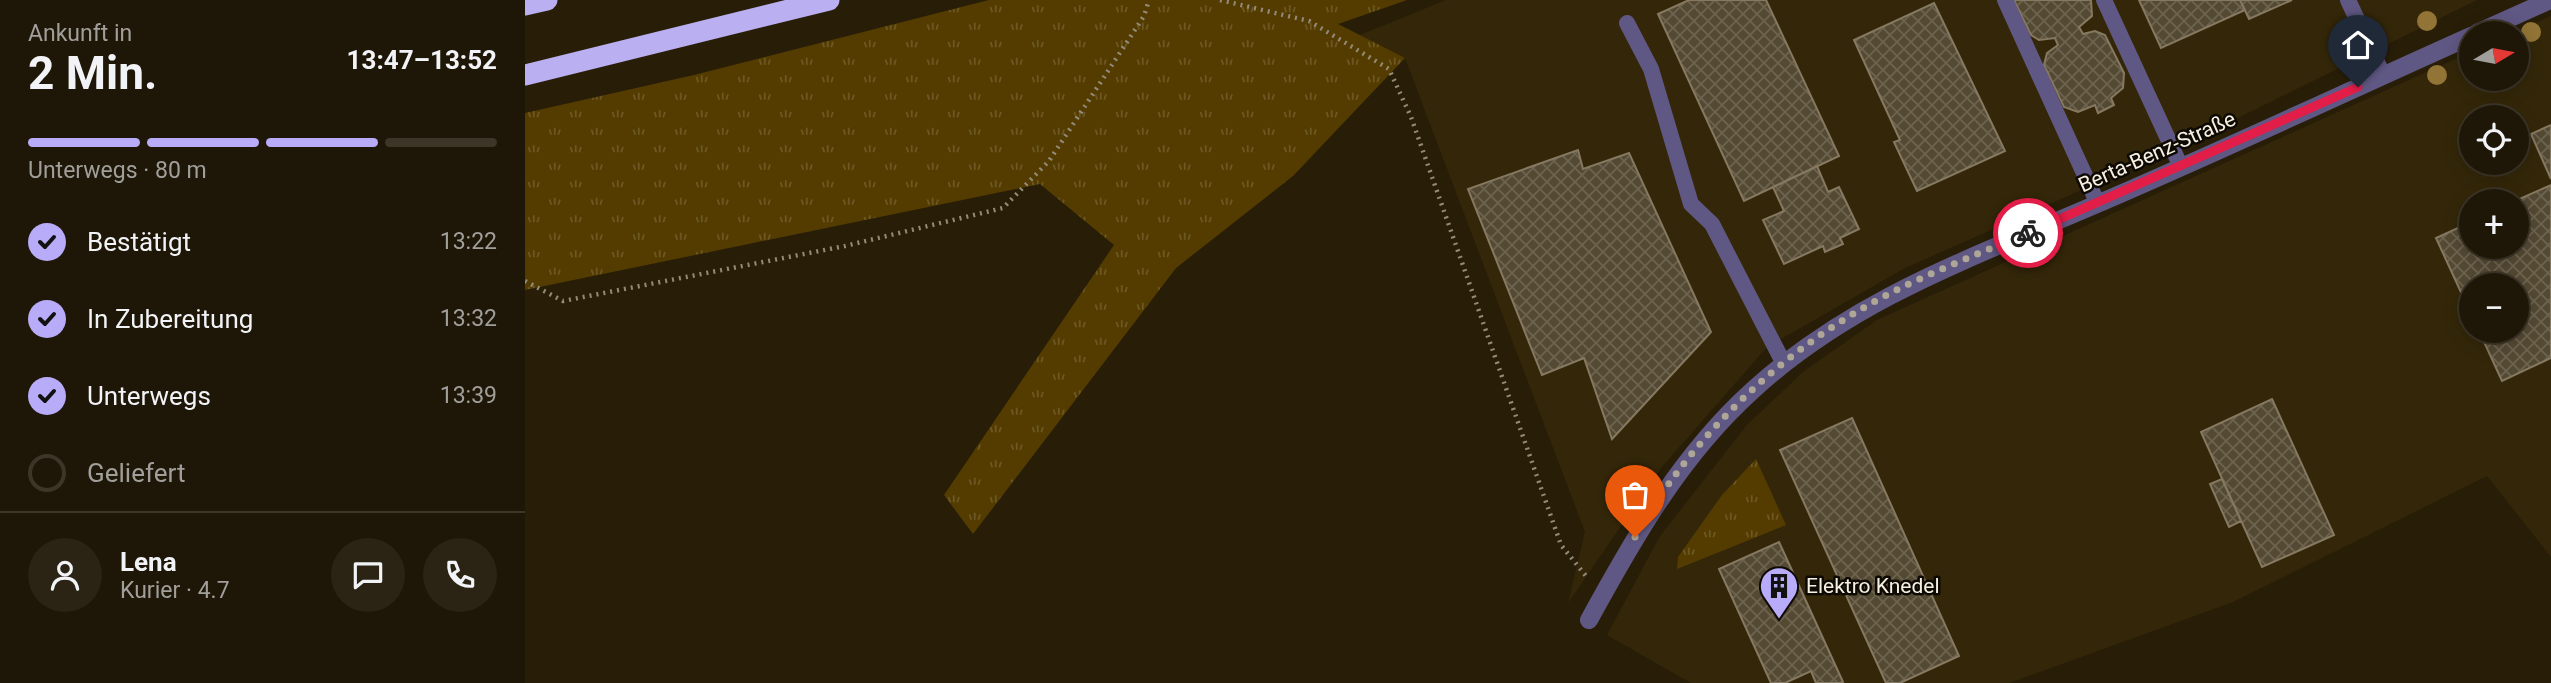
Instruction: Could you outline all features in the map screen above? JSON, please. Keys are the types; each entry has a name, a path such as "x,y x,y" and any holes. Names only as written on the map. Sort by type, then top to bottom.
{"highway":[{"path":"525,5 547,0"},
{"path":"525,75 829,0"}],"street":[{"path":"2504,21 2550,0"},
{"name":"Berta-Benz-Straße","path":"1589,620 1646,517 1695,450 1751,392 1784,364 1858,311 1921,278 2098,204 2459,41"}],"lane":[{"path":"2005,0 2098,204"},
{"path":"2104,0 2181,167"},
{"path":"2348,0 2383,75"},
{"path":"1627,23 1651,69 1691,204 1712,225 1784,364"}],"path":[{"path":"525,281 563,301 845,246 1003,208 1049,161 1145,16 1149,0"},
{"path":"1220,0 1309,21 1389,69 1411,117 1561,545 1602,596"}],"shaded area":[{"path":"1446,0 2477,0 2181,146 1905,268 1767,347 1661,468 1568,603 1585,532 1405,58 1348,40"},
{"path":"2551,16 2551,557 2487,476 2233,602 2009,683 1691,683 1607,635 1660,536 1747,425 1803,372 1877,320 2459,57 2459,91 2529,91 2529,26"}],"green space":[{"path":"989,0 1407,0 1338,24 1405,58 1293,176 1176,268 973,534 944,495 1114,245 1040,184 525,290 525,113 694,75"},
{"path":"1756,459 1786,525 1677,569 1678,557 1722,495"}],"building":[{"path":"1689,0 1766,0 1839,156 1744,201 1658,14"},
{"path":"2014,0 2091,0 2092,16 2079,27 2083,34 2095,31 2105,35 2124,73 2123,88 2111,98 2114,105 2098,113 2095,105 2078,112 2064,107 2044,65 2047,53 2058,45 2055,38 2039,40 2031,35"},
{"path":"2139,0 2240,0 2245,10 2161,48"},
{"path":"2240,0 2292,0 2249,19"},
{"path":"1934,3 2005,151 1917,191 1894,142 1900,140 1854,40"},
{"path":"2551,125 2551,179 2531,134"},
{"path":"1578,150 1583,169 1629,153 1711,332 1612,439 1584,358 1542,375 1468,189"},
{"path":"1817,166 1828,192 1839,187 1859,229 1840,238 1843,244 1825,252 1823,246 1784,264 1763,220 1784,211 1773,187"},
{"path":"2551,185 2551,358 2502,381 2485,343 2529,343 2529,273 2459,273 2459,288 2436,238 2459,227 2459,259 2529,259 2529,195"},
{"path":"2272,399 2334,535 2262,567 2201,432"},
{"path":"1852,418 1959,656 1900,683 1886,683 1780,450"},
{"path":"2222,479 2241,521 2229,527 2210,484"},
{"name":"Elektro Knedel","path":"1779,542 1843,682 1816,683 1811,671 1785,683 1771,683 1719,569"}],"way so far":[{"path":"1635,537 1646,517 1695,450 1751,392 1808,344 1858,311 1921,278 2028,233"}],"place":[{"name":"Elektro Knedel","path":"1779,620"}],"route":[{"path":"2028,233 2358,87"}]}
